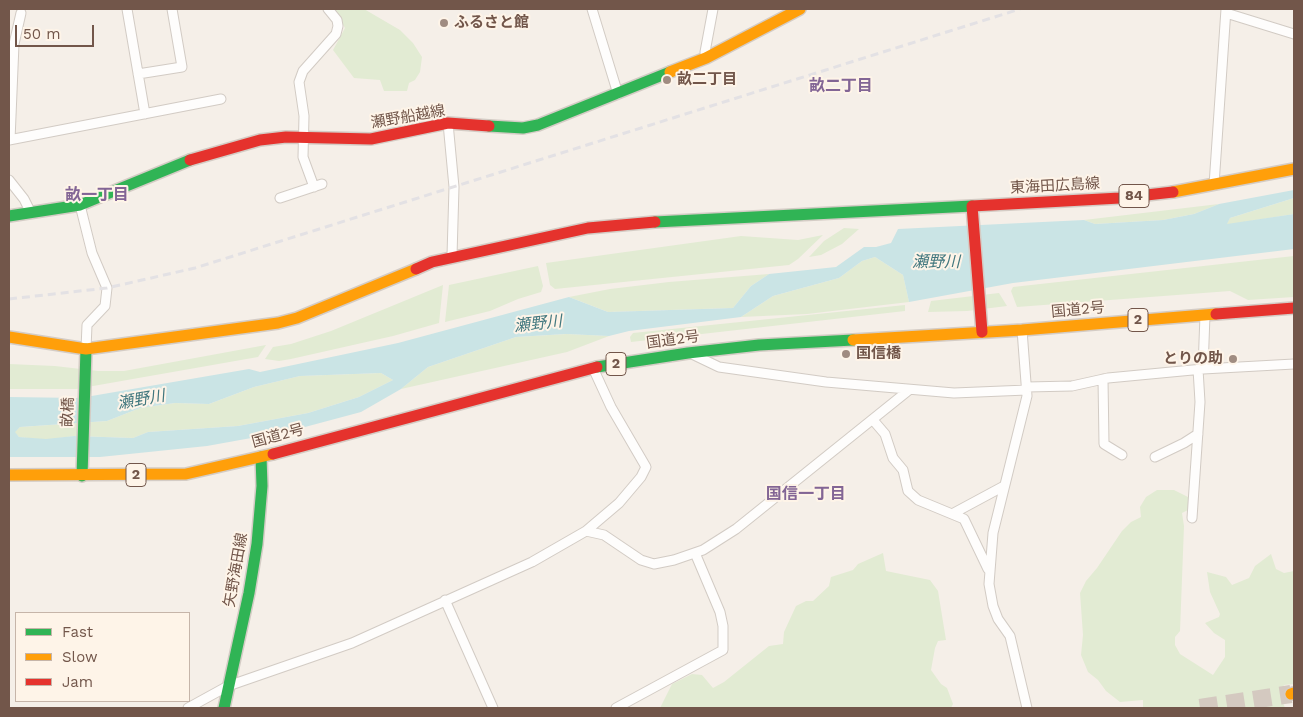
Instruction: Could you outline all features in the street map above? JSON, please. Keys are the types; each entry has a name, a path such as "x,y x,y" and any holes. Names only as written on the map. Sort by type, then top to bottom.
{"main road":[{"name":"瀬野船越線","path":"9,216 30,211 80,205 206,154 272,138 371,139 448,123 523,128 556,120 706,58 794,10"},
{"name":"東海田広島線","path":"9,337 86,349 297,318 432,262 452,256 588,228 636,222 972,210 1120,198 1186,191 1294,168"},
{"path":"972,210 982,332"},
{"name":"国道2号","path":"9,475 186,474 261,457 593,368 688,353 759,345 1022,330 1294,308"},
{"name":"畝橋","path":"82,476 86,349"},
{"name":"矢野海田線","path":"224,708 249,593 257,544 262,486 261,457"},
{"name":"矢野海田線","path":"228,686 231,708"}],"street":[{"path":"127,9 145,114"},
{"path":"138,74 182,66 172,9"},
{"path":"280,198 318,185 303,157 304,116 299,82 303,71 336,34 337,20 328,9"},
{"path":"592,9 618,94"},
{"path":"706,58 705,52 713,9"},
{"path":"1214,185 1226,11 1294,34"},
{"path":"21,13 14,44 10,140 221,100"},
{"path":"448,123 454,187 452,256"},
{"path":"9,180 24,199 30,211"},
{"path":"80,205 92,253 107,288 105,306 87,325 86,349"},
{"path":"1192,518 1200,402 1200,369 1205,315"},
{"path":"1022,330 1027,389 993,534 989,571 993,606 998,619 1010,636 1028,708"},
{"path":"688,353 719,367 826,382 954,393 1072,386 1103,379 1200,369 1294,364"},
{"path":"188,708 228,686 352,643 532,562 586,531 619,503 641,478 646,467 611,407 593,368"},
{"path":"1103,379 1104,444 1122,455"},
{"path":"586,531 604,535 641,560 654,564 695,553 736,529 909,390"},
{"path":"873,420 885,434 893,458 903,470 908,491 918,500 964,519 989,571"},
{"path":"1155,457 1184,444 1198,434"},
{"path":"952,514 1004,486"},
{"path":"616,708 722,650 723,626 720,612 695,553"},
{"path":"445,600 493,708"}],"green space":[{"path":"334,9 364,9 400,30 413,43 422,57 420,72 415,80 409,83 407,91 384,91 380,80 354,78 333,50 345,28"},
{"path":"1294,198 1294,214 1226,225 1230,218"},
{"path":"1219,204 1194,214 1163,220 1095,224 1084,220"},
{"path":"844,228 859,229 842,244 821,255 809,257 824,241"},
{"path":"823,235 789,265 555,289 550,285 546,263 741,236 798,240"},
{"path":"1294,256 1294,297 1248,300 1230,291 1017,307 1011,291 1013,287"},
{"path":"875,257 903,275 909,302 807,314 741,317 773,296 839,278 862,261"},
{"path":"538,266 543,286 541,292 490,311 445,322 449,285"},
{"path":"769,274 751,286 733,308 608,312 569,297 610,289 669,282"},
{"path":"443,285 439,323 393,336 291,359 279,361 265,359 273,347 291,344 331,331"},
{"path":"999,293 1007,306 967,311 928,312 931,301"},
{"path":"905,305 905,311 631,342 630,337 633,333"},
{"path":"567,334 609,336 567,352 401,389 428,367 516,337"},
{"path":"266,345 258,357 76,389 9,389 9,364 55,366 98,371 124,371"},
{"path":"381,373 393,380 359,397 308,413 238,426 148,432 133,438 74,436 46,440 19,437 14,432 20,427 107,421 140,408 175,403 209,404 254,387 300,376"},
{"path":"1157,490 1174,490 1188,497 1191,502 1188,510 1182,513 1184,526 1180,631 1175,637 1175,645 1180,654 1213,675 1225,657 1225,640 1214,633 1205,623 1219,617 1220,614 1210,592 1207,572 1226,577 1232,585 1249,578 1255,566 1271,554 1276,569 1284,573 1294,571 1294,684 1284,685 1280,694 1285,708 1143,708 1143,700 1120,702 1106,691 1098,680 1088,672 1081,655 1083,635 1080,593 1086,581 1122,531 1131,522 1141,517 1140,507 1146,497"},
{"path":"883,553 886,571 930,580 938,591 946,640 938,641 931,670 941,684 947,688 953,704 951,708 660,708 672,684 692,674 702,675 713,688 724,682 769,646 783,644 784,632 796,606 806,601 813,601 829,586 831,577 853,570 858,564"}],"water":[{"name":"瀬野川","path":"1294,190 1294,198 1230,218 1227,224 1294,214 1294,249 1013,283 909,302 903,275 875,257 862,261 839,278 773,296 741,317 629,331 609,336 566,334 516,337 428,367 401,389 361,412 290,431 207,446 100,457 9,457 9,397 80,398 249,369 260,372 398,343 569,297 608,312 733,308 751,286 769,274 836,267 864,247 876,247 891,243 898,229 1084,220 1095,224 1163,220 1194,214 1219,204","holes":["381,373 393,380 359,397 308,413 238,426 148,432 133,438 74,436 46,439 19,437 15,432 20,427 107,421 140,408 175,403 209,404 254,387 300,376"]}],"tunnel":[{"path":"1200,708 1291,694"}],"railway":[{"path":"9,299 107,288 195,268 1020,9"}],"traffic: fast":[{"path":"489,126 523,128 538,125 670,72"},
{"path":"9,216 80,205 190,160"},
{"path":"655,222 972,206"},
{"path":"597,367 688,353 759,345 853,340"},
{"path":"82,476 86,349"},
{"path":"224,708 249,593 257,544 262,486 261,457"}],"traffic: slow":[{"path":"670,72 706,58 800,9"},
{"path":"1173,192 1294,169"},
{"path":"9,337 86,349 278,323 297,318 416,269"},
{"path":"853,340 1022,330 1216,314"},
{"path":"9,475 186,474 273,454"}],"traffic: jam":[{"path":"190,160 260,140 286,137 371,139 448,123 489,126"},
{"path":"982,332 972,206 1120,198 1173,192"},
{"path":"416,269 432,262 588,228 655,222"},
{"path":"1216,314 1294,308"},
{"path":"273,454 597,367"}],"place":[{"name":"ふるさと館","path":"444,23"},
{"name":"畝二丁目","path":"667,80"},
{"name":"国信橋","path":"846,354"},
{"name":"とりの助","path":"1233,359"}],"district":[{"name":"畝二丁目","path":"841,86"},
{"name":"畝一丁目","path":"97,195"},
{"name":"国信一丁目","path":"806,494"}]}
